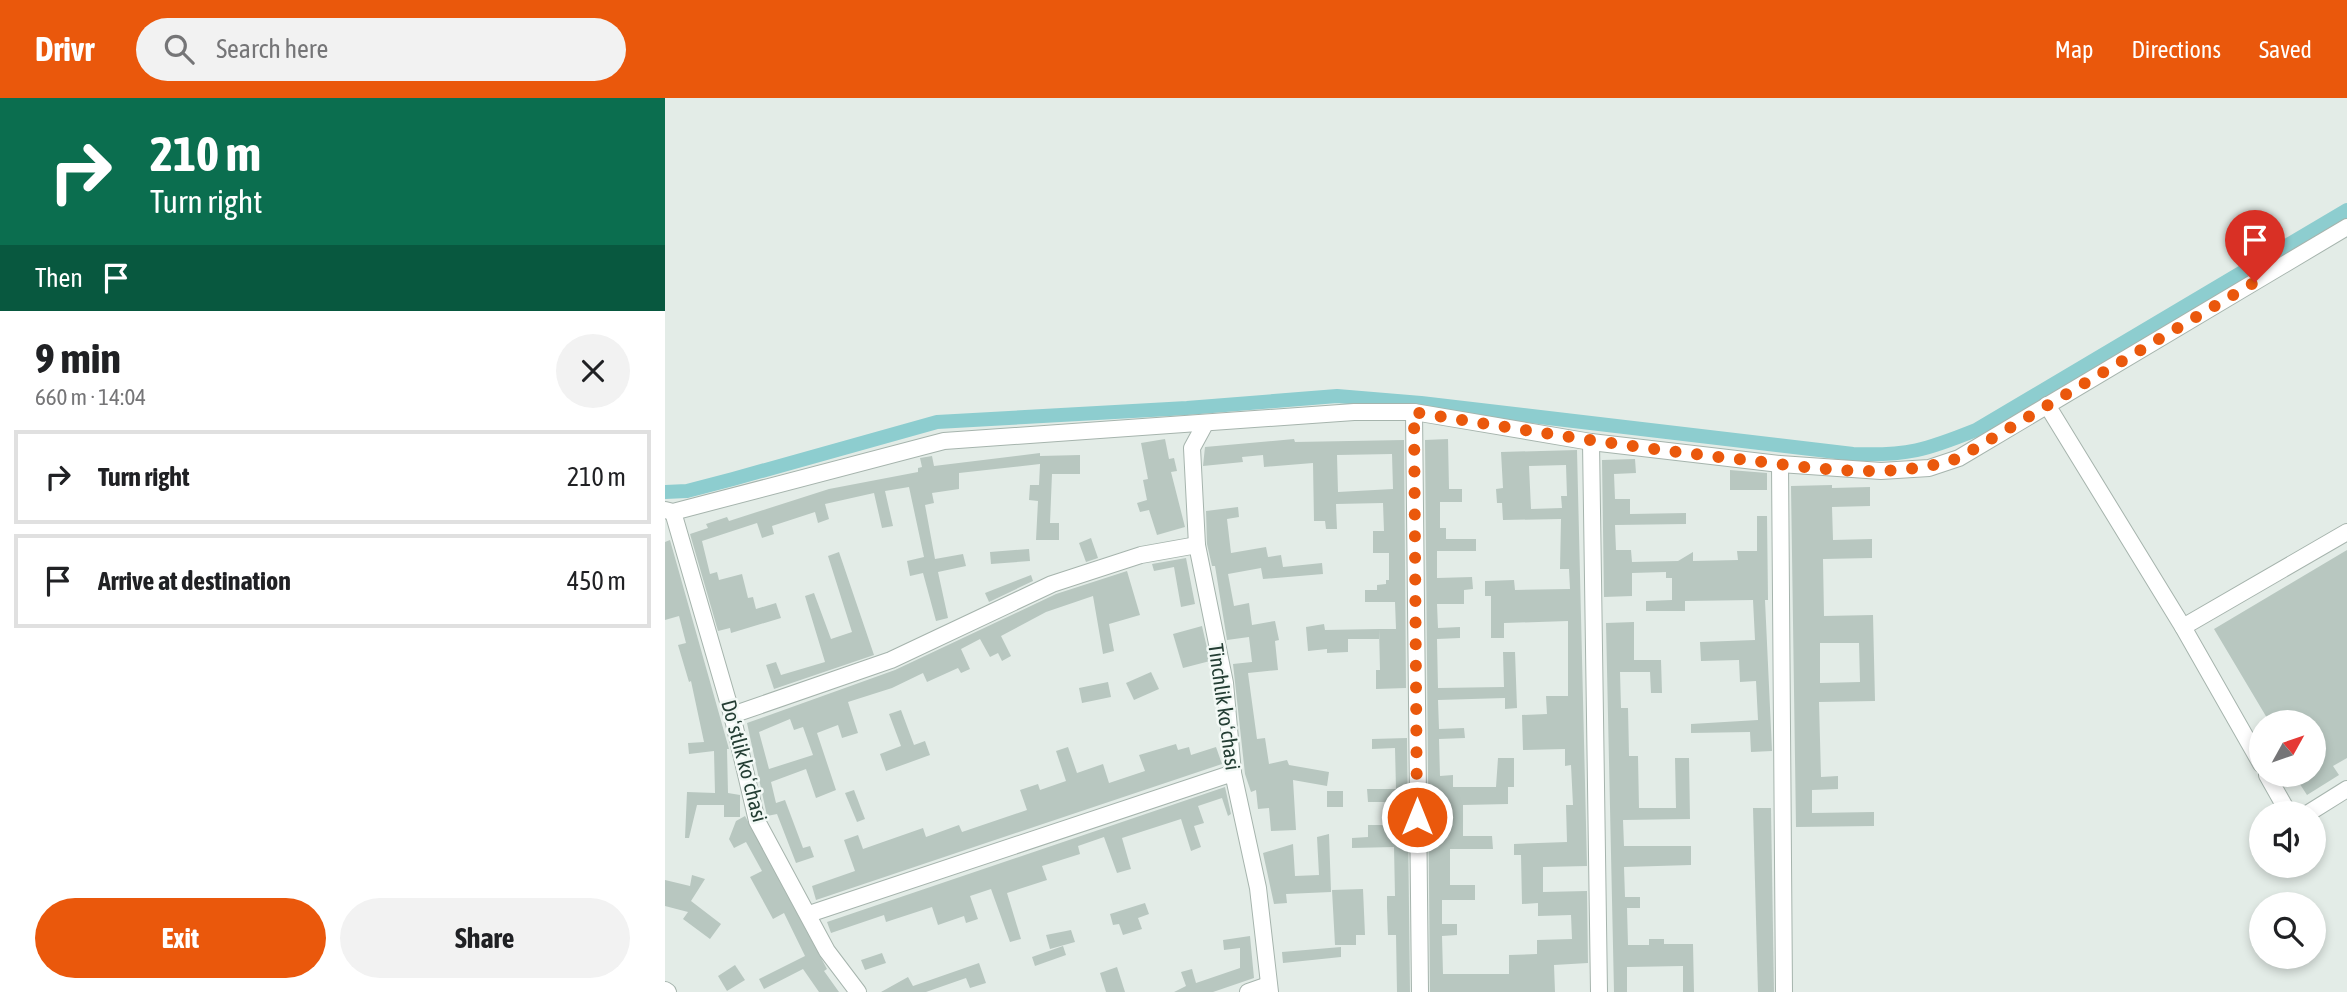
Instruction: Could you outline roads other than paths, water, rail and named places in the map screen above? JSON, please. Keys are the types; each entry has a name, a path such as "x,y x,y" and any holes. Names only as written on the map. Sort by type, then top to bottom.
{"street":[{"path":"669,511 944,441 1147,424 1205,424 1354,412 1414,412 1591,442 1780,464 1881,471 1929,468 1959,458 2347,227"},
{"path":"2047,405 2183,627 2249,743"},
{"path":"1414,412 1420,992"},
{"name":"Tinchlik koʻchasi","path":"1205,424 1192,448 1197,545 1225,683 1233,773 1258,888 1269,988"},
{"path":"1591,442 1599,992"},
{"path":"1780,464 1784,992"},
{"name":"Doʻstlik koʻchasi","path":"669,511 732,715 757,821 827,951 858,992"},
{"path":"2183,627 2347,532"},
{"path":"732,715 891,660 1052,584 1141,555 1197,545"},
{"path":"809,914 1233,773"},
{"path":"2326,802 2347,789"},
{"path":"1248,992 1269,988"}],"waterway":[{"path":"665,492 687,491 937,422 1187,408 1337,396 1421,403 1853,454 1903,453 1930,447 1976,430 2347,210"}]}
